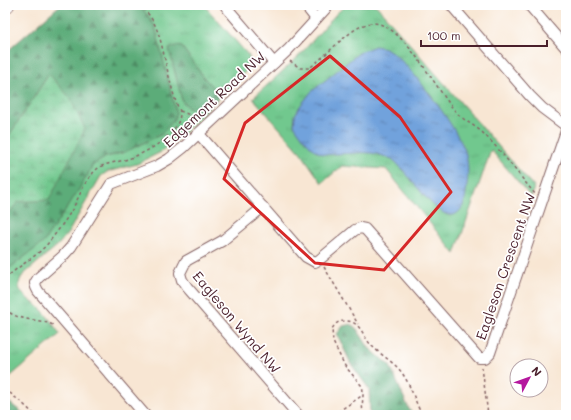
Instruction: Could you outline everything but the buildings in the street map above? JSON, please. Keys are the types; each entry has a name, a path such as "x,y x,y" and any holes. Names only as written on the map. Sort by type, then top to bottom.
{"main road":[{"path":"5,8 8,5"}],"street":[{"path":"305,5 316,19"},
{"name":"Edgemont Road NW","path":"145,415 36,287 35,283 38,278 71,247 111,184 157,166 174,155 284,54 329,5"},
{"path":"451,5 534,100 566,126"},
{"path":"529,5 566,48"},
{"path":"224,6 274,63"},
{"path":"201,131 306,257 315,262 319,260"},
{"name":"Eagleson Crescent NW","path":"319,260 355,230 360,228 365,229 479,358 485,358 490,352 566,131"},
{"name":"Eagleson Wynd NW","path":"263,207 222,241 186,261 180,273 182,280 187,287 298,415"}],"path":[{"path":"5,279 48,244 70,213 91,175 98,168 129,159 152,148 176,128 180,118 180,111 171,86 156,25 145,9 139,5"},
{"path":"284,54 300,68 309,68 361,26 374,23 387,27 396,34 425,67 457,113 486,136 542,202"},
{"path":"180,111 196,120 201,131"},
{"path":"319,260 371,346 398,369 404,377 422,415"},
{"path":"5,309 17,318 45,321 55,326 64,335 71,329"},
{"path":"358,324 347,321 337,322 332,329 332,335 333,342 345,366 362,386 362,410 364,415"},
{"path":"479,358 483,372 488,415"},
{"path":"5,389 35,415"},
{"path":"333,415 363,395"}],"highlighted area":[{"path":"330,56 400,117 451,192 384,270 315,263 224,179 245,123"}],"green space":[{"path":"60,5 137,5 144,11 155,26 176,113 174,119 162,134 125,152 106,157 93,165 78,191 44,242 5,273 5,219 18,202 49,74 5,142 5,53"},
{"path":"137,5 204,5 249,56 249,68 175,142 161,152 137,164 107,172 101,176 68,233 58,245 23,275 19,286 21,291 44,312 60,334 5,381 5,273 93,165 106,157 125,152 157,38 150,19"},
{"path":"346,5 376,5 534,187 531,197 491,150 455,254 386,169 342,166 322,183 301,153 253,98 298,57 336,14"},
{"path":"176,46 182,47 205,79 219,93 211,105 198,112 188,108 182,101 169,49"},
{"path":"49,74 70,98 85,129 49,200 18,202 5,219 5,142"},
{"path":"351,324 357,329 369,348 390,366 409,409 414,415 370,415 369,389 351,364 337,334 343,326"},
{"path":"5,399 25,415 5,415"}],"water":[{"path":"375,46 387,49 407,67 432,97 462,144 466,154 468,169 466,196 461,209 456,214 446,214 438,209 392,159 372,153 319,153 303,138 294,125 295,115 311,92 360,52"}]}
